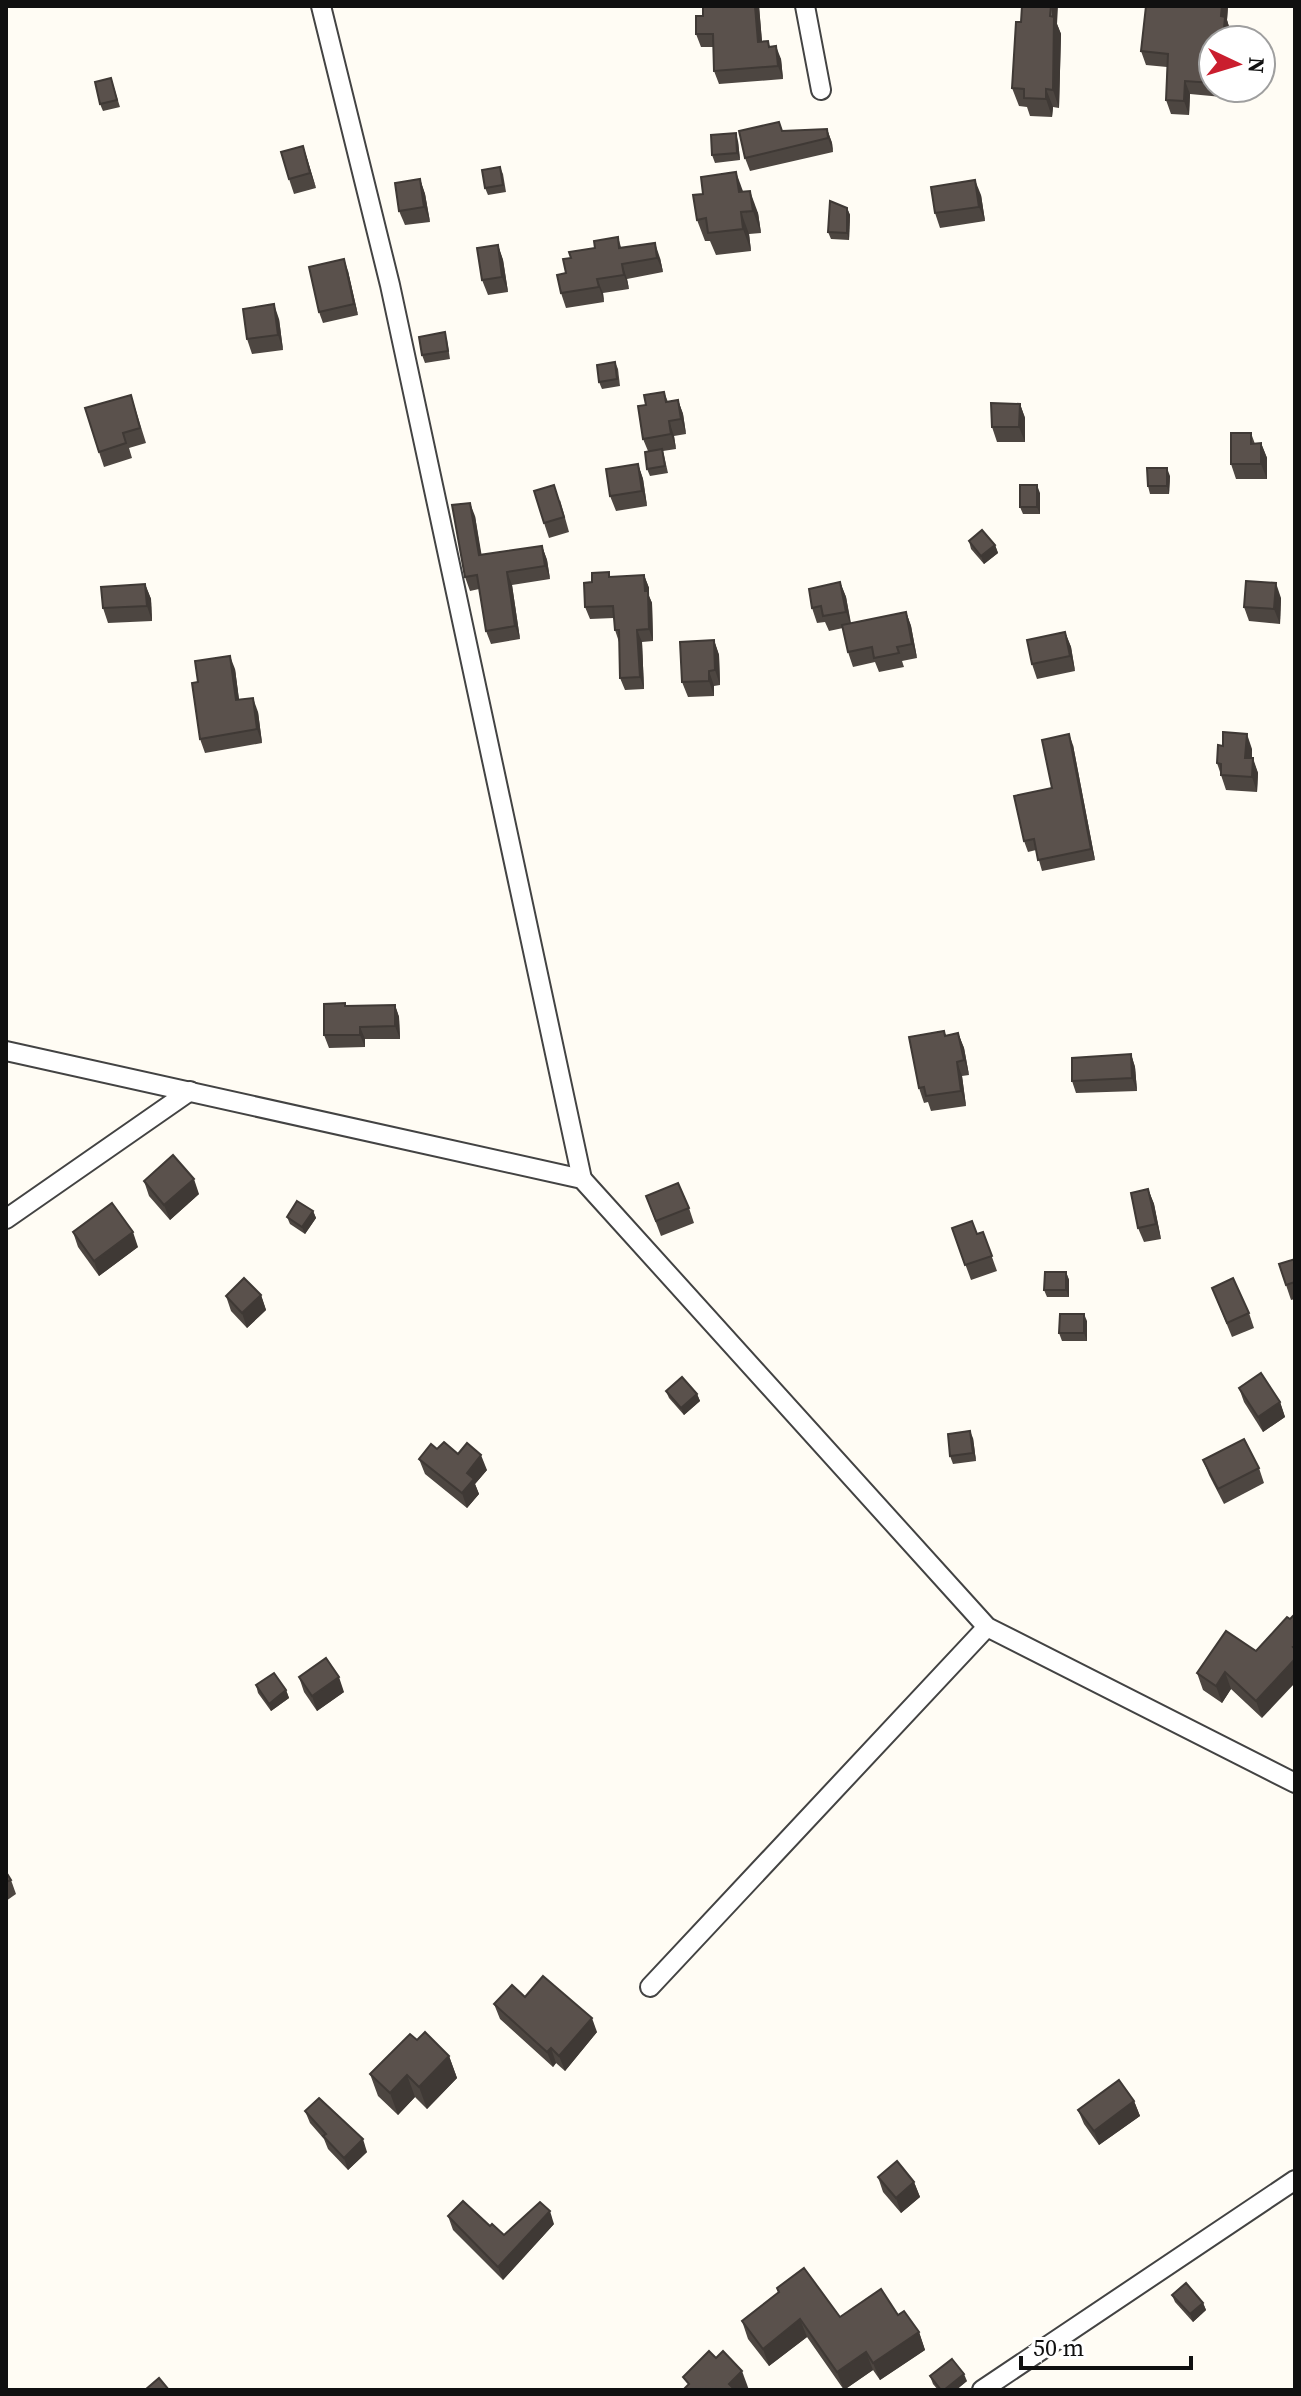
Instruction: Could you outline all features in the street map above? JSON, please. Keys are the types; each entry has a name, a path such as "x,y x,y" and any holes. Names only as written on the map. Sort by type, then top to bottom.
{"street":[{"path":"321,6 390,285 582,1179 987,1627 1295,1783"},
{"path":"805,6 821,90"},
{"path":"6,1051 582,1179"},
{"path":"6,1219 190,1091"},
{"path":"650,1987 987,1627"},
{"path":"982,2390 1295,2180"}],"building":[{"path":"703,6 755,6 758,42 768,41 769,47 776,46 778,66 714,71 713,34 696,34 696,16 703,16"},
{"path":"1022,6 1051,6 1050,16 1054,17 1053,90 1046,89 1046,99 1024,98 1024,89 1012,88 1016,22 1021,22"},
{"path":"1146,6 1222,6 1224,24 1197,24 1197,82 1185,81 1184,101 1166,100 1168,54 1141,51"},
{"path":"111,78 117,100 100,104 95,82"},
{"path":"779,122 782,131 827,129 828,138 745,158 739,131"},
{"path":"736,133 737,153 712,155 711,135"},
{"path":"303,146 310,173 289,179 281,152"},
{"path":"500,167 503,185 485,188 482,170"},
{"path":"736,172 739,192 750,191 753,211 741,212 743,229 708,233 706,218 697,220 693,195 703,194 701,177"},
{"path":"420,179 424,207 399,211 395,183"},
{"path":"975,180 979,207 935,213 931,187"},
{"path":"830,201 847,208 847,233 828,232"},
{"path":"618,237 619,248 655,243 657,258 622,264 624,275 597,279 599,287 561,293 557,275 566,273 563,259 571,258 569,252 595,248 594,241"},
{"path":"498,245 502,277 482,280 477,248"},
{"path":"344,259 354,304 319,312 309,267"},
{"path":"274,304 278,335 247,339 243,309"},
{"path":"445,332 448,351 422,355 419,337"},
{"path":"615,362 617,379 599,382 597,365"},
{"path":"664,392 666,402 678,400 681,419 669,421 671,434 643,439 638,406 646,405 644,395"},
{"path":"131,395 140,428 123,433 126,443 99,452 85,408"},
{"path":"991,403 1020,404 1019,427 992,427"},
{"path":"1231,433 1251,433 1251,444 1261,443 1261,464 1231,464"},
{"path":"662,449 665,466 647,469 645,452"},
{"path":"638,464 642,491 610,496 606,469"},
{"path":"1147,468 1167,468 1167,486 1148,486"},
{"path":"554,485 564,517 544,523 534,491"},
{"path":"1020,485 1037,485 1037,507 1020,507"},
{"path":"470,503 479,555 542,546 545,566 507,572 515,626 486,631 477,575 465,577 452,505"},
{"path":"982,530 995,545 981,556 969,541"},
{"path":"609,572 609,577 644,575 645,591 648,591 649,629 637,630 640,677 620,678 619,630 615,630 613,606 585,607 584,583 592,582 592,573"},
{"path":"1246,581 1276,583 1274,609 1244,607"},
{"path":"840,582 846,612 823,616 821,606 812,608 809,589"},
{"path":"145,584 147,606 103,608 101,587"},
{"path":"906,612 912,644 897,647 899,653 874,658 872,647 848,652 842,625"},
{"path":"1065,632 1070,656 1032,664 1027,640"},
{"path":"714,640 715,670 709,671 709,681 682,682 680,642"},
{"path":"230,656 236,700 253,698 257,729 200,739 192,683 198,682 195,661"},
{"path":"1223,732 1247,734 1245,758 1253,758 1252,777 1221,775 1221,764 1217,763 1218,745 1223,746"},
{"path":"1069,734 1091,849 1038,860 1034,839 1024,841 1014,796 1052,788 1042,740"},
{"path":"345,1003 345,1006 395,1005 395,1026 360,1027 360,1035 324,1035 324,1004"},
{"path":"944,1031 945,1036 958,1033 964,1060 957,1062 961,1091 926,1096 924,1087 919,1088 909,1037"},
{"path":"1131,1054 1132,1078 1072,1081 1072,1058"},
{"path":"173,1155 194,1179 164,1205 144,1181"},
{"path":"678,1183 689,1208 656,1221 646,1196"},
{"path":"1148,1189 1156,1224 1138,1228 1131,1193"},
{"path":"297,1201 313,1211 302,1227 287,1217"},
{"path":"112,1203 133,1232 94,1261 73,1232"},
{"path":"972,1221 977,1234 983,1232 992,1256 965,1265 952,1228"},
{"path":"1295,1259 1295,1282 1286,1285 1279,1264"},
{"path":"1045,1272 1066,1272 1066,1290 1044,1290"},
{"path":"244,1278 261,1295 242,1313 226,1296"},
{"path":"1233,1278 1249,1313 1227,1323 1212,1288"},
{"path":"1060,1314 1084,1314 1084,1333 1059,1333"},
{"path":"1261,1373 1280,1402 1258,1417 1239,1388"},
{"path":"682,1377 697,1394 681,1408 666,1391"},
{"path":"970,1431 973,1453 950,1456 948,1434"},
{"path":"1244,1439 1259,1468 1218,1489 1203,1460"},
{"path":"444,1442 458,1454 467,1443 481,1455 467,1473 474,1479 462,1493 419,1459 431,1444 437,1449"},
{"path":"1295,1614 1295,1659 1256,1701 1225,1672 1216,1686 1197,1673 1226,1631 1256,1651 1287,1617 1290,1619"},
{"path":"326,1658 339,1677 312,1696 299,1677"},
{"path":"274,1673 286,1690 269,1704 256,1685"},
{"path":"543,1976 592,2018 559,2056 551,2048 547,2052 494,2004 512,1985 525,1997"},
{"path":"425,2032 449,2056 419,2087 407,2075 390,2093 370,2074 410,2034 417,2040"},
{"path":"1119,2080 1134,2101 1094,2131 1078,2110"},
{"path":"319,2098 363,2139 344,2158 305,2111"},
{"path":"897,2161 914,2182 896,2198 878,2177"},
{"path":"463,2201 504,2235 540,2202 550,2211 498,2267 448,2216"},
{"path":"804,2268 840,2317 881,2289 898,2315 904,2311 919,2332 873,2363 866,2352 837,2372 800,2319 763,2349 742,2321"},
{"path":"1186,2283 1203,2303 1190,2314 1172,2295"},
{"path":"709,2351 716,2358 723,2351 742,2371 729,2384 735,2390 683,2390 689,2384 683,2377"},
{"path":"952,2359 964,2374 941,2390 930,2376"},
{"path":"159,2378 169,2390 145,2390"}]}
